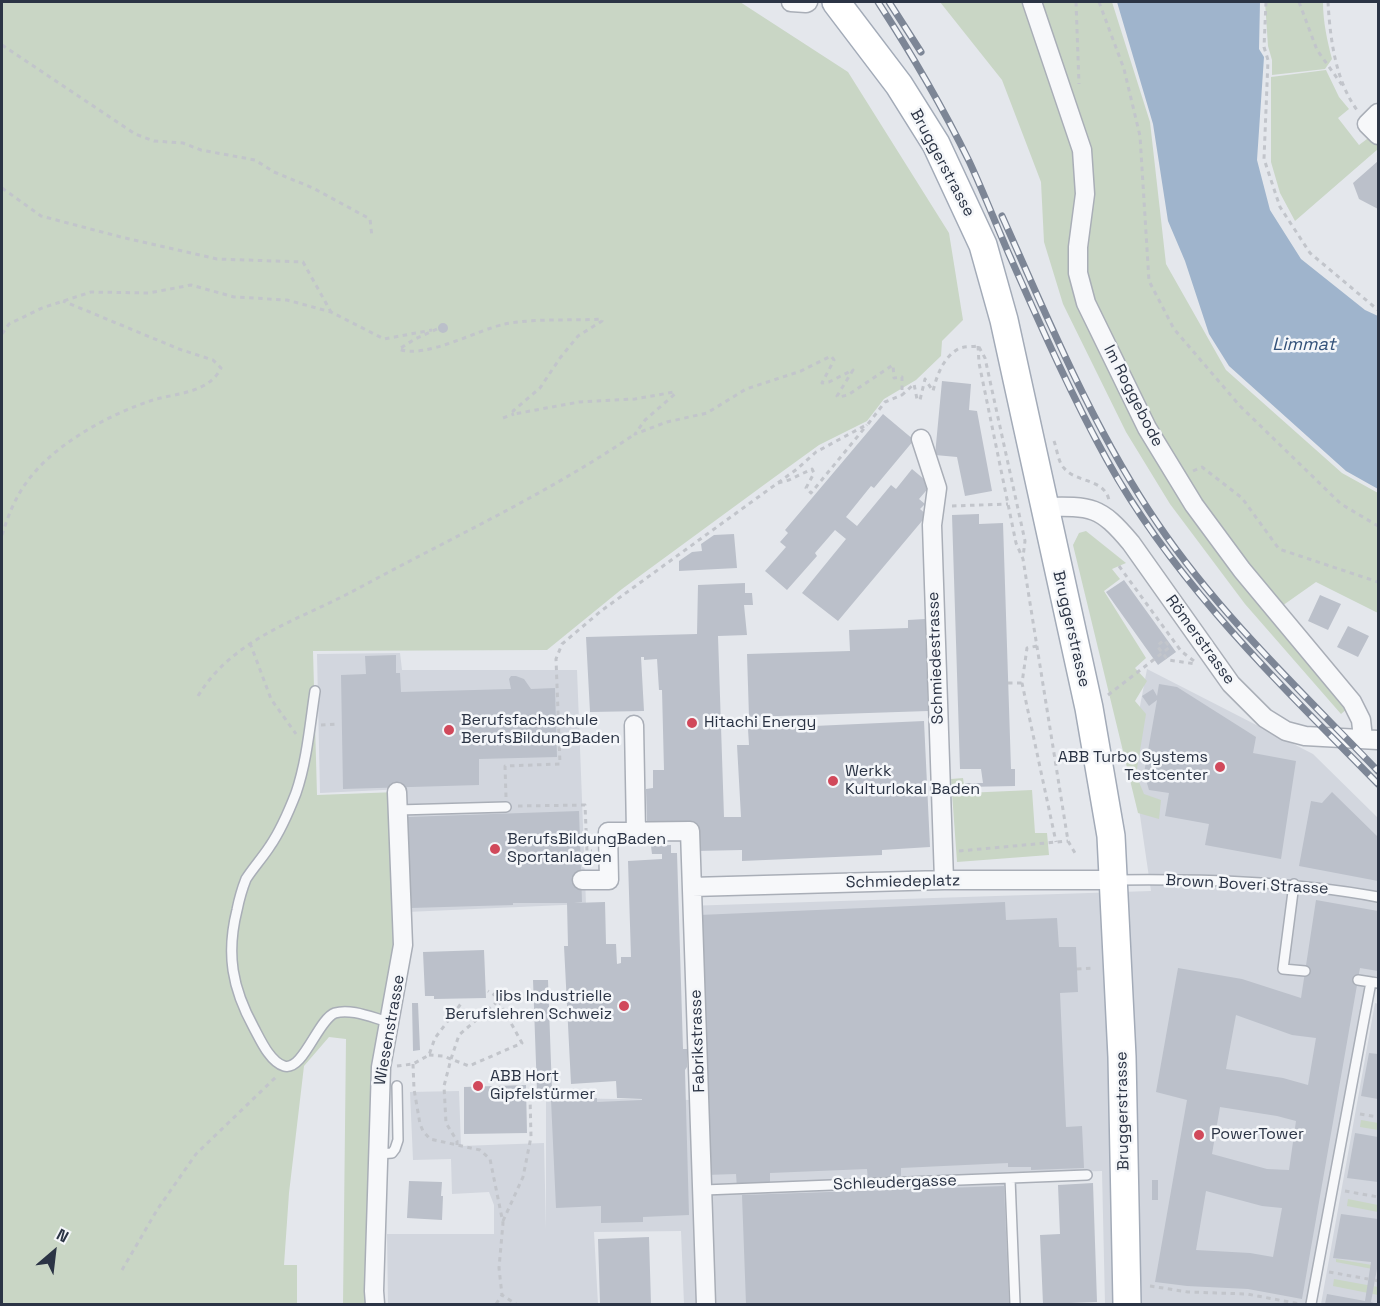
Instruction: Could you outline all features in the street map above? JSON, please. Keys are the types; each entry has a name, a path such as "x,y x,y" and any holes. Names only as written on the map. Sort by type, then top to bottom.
{"main road":[{"name":"Bruggerstrasse","path":"836,2 899,85 936,144 983,245 1004,320 1032,511 1089,708 1105,792 1115,880 1122,1057 1127,1305"}],"street":[{"path":"791,2 808,2"},
{"name":"Im Roggebode","path":"1032,2 1082,150 1085,194 1078,247 1078,273 1086,303 1147,428 1183,487 1216,537 1352,702 1371,739"},
{"name":"Schmiedestrasse","path":"921,440 937,488 932,525 944,880"},
{"name":"Römerstrasse","path":"1032,511 1088,508 1113,522 1131,543 1232,684 1255,710 1276,726 1295,734 1315,737 1371,739"},
{"path":"634,725 636,832"},
{"name":"Wiesenstrasse","path":"375,1305 381,1067 404,945 397,801"},
{"name":"Fabrikstrasse","path":"582,880 609,880 608,832 690,831 704,1190 706,1305"},
{"name":"Schmiedeplatz","path":"692,887 944,880 1115,880"}],"lane":[{"path":"315,691 300,779 287,815 275,838 244,884 235,918 232,969 240,999 267,1051 280,1064 288,1067 314,1040 323,1022 334,1014 347,1012 388,1022"},
{"path":"397,801 506,807"},
{"name":"Brown Boveri Strasse","path":"1115,880 1294,884 1378,897"},
{"path":"1294,884 1283,969 1305,971"},
{"path":"1311,1305 1346,1112 1375,983 1358,980"},
{"path":"378,1154 392,1153 398,1144 398,1086"},
{"name":"Schleudergasse","path":"704,1190 1087,1175"},
{"path":"1010,1179 1015,1305"}],"path":[{"path":"1076,2 1078,82 1081,93"},
{"path":"1099,2 1124,69 1140,136 1149,281 1174,329 1240,406 1341,504 1378,526"},
{"path":"1266,2 1264,47 1268,60 1264,159 1280,207 1310,253 1378,310"},
{"path":"1299,2 1317,50 1350,100 1375,124"},
{"path":"1328,2 1330,28 1343,87"},
{"path":"2,45 135,134 154,141 183,143 201,150 255,160 274,172 313,188 370,219 372,237"},
{"path":"2,188 41,216 121,237 218,259 303,262 331,312"},
{"path":"2,333 9,324 42,308 91,292 149,293 191,285 234,297 287,300 331,312 384,339 437,329 401,347 399,349 402,351 421,351 448,344 504,324 543,320 602,319 578,336 544,383 513,411 514,414"},
{"path":"2,535 23,488 48,459 75,437 109,418 153,400 196,390 216,378 221,368 213,360 179,349 63,301"},
{"path":"978,346 984,358 1032,511 1023,559"},
{"path":"776,483 789,480 812,469 814,473 806,488 811,493 885,402 902,395 914,384 917,399 920,400 925,379 933,391 939,370 948,359 960,348 978,346"},
{"path":"978,346 979,363 1016,543 1023,559 1068,841 1075,853"},
{"path":"198,696 216,670 250,643 546,490 635,434 668,422 707,413 746,389 801,370 831,356 834,360 822,383 853,370 838,397 854,391 893,365 894,379 902,377 902,395"},
{"path":"502,418 579,402 635,399 674,392 675,394 645,420 635,434"},
{"path":"587,843 585,804 506,807 505,766 560,764 556,658 562,644 610,604 816,452 868,424"},
{"path":"1054,441 1062,467 1071,474 1093,482 1108,495 1113,522"},
{"path":"1202,467 1242,498 1279,549 1378,582"},
{"path":"935,507 1008,504"},
{"path":"1106,696 1154,660 1162,653 1170,647 1164,640 1157,646 1163,653 1168,660 1201,664 1181,651 1119,566"},
{"path":"250,643 274,704 306,747"},
{"path":"1037,646 1028,648 1022,683 1056,842"},
{"path":"1008,683 1022,683"},
{"path":"943,852 1068,841"},
{"path":"1077,969 1095,968"},
{"path":"381,1067 413,1064 429,1055 443,1056 469,1066 522,1043 496,996 488,991"},
{"path":"429,1055 435,1038 463,1001"},
{"path":"457,1145 457,1140 446,1123 444,1086 451,1059 459,1035 498,1001"},
{"path":"413,1064 414,1089 423,1131 430,1139 480,1150 490,1159 503,1223 499,1268 502,1295 496,1305"},
{"path":"122,1270 157,1210 196,1154 288,1067"},
{"path":"503,1223 523,1177 531,1137 530,1097"},
{"path":"1346,1112 1378,1117"},
{"path":"1332,1189 1378,1197"},
{"path":"1317,1270 1368,1279"},
{"path":"1150,1286 1188,1292 1247,1294 1304,1305"},
{"path":"502,1295 516,1305"}],"shaded area":[{"name":"Berufsfachschule BerufsBildungBaden","path":"400,653 402,670 577,670 586,904 407,912 404,789 320,793 317,654"},
{"path":"1147,669 1313,754 1378,818 1378,976 1373,976 1314,1304 1105,1304 1102,1171 1016,1174 1019,1304 684,1304 681,1231 594,1232 598,1304 388,1304 387,1234 494,1234 494,1205 489,1192 452,1194 451,1159 413,1160 410,1092 459,1091 461,1146 544,1143 546,1230 546,1098 692,1100 686,906 1151,891 1131,754"},
{"path":"1375,1003 1378,1004 1378,1304 1321,1304"}],"green space":[{"path":"2,2 740,2 848,72 949,233 963,320 942,341 941,356 916,380 884,399 867,421 819,445 622,589 547,650 313,651 317,795 397,792 404,921 384,1044 375,1304 343,1304 346,1039 329,1037 304,1066 289,1193 284,1265 297,1265 297,1304 2,1304"},
{"path":"940,2 1112,2 1150,122 1166,264 1226,370 1342,473 1378,493 1378,613 1316,582 1272,613 1348,708 1341,714 1245,604 1170,504 1126,432 1063,304 1044,242 1041,182 1002,80"},
{"path":"1265,2 1323,2 1332,59 1325,69 1272,75"},
{"path":"1326,70 1339,97 1349,109 1338,118 1359,145 1371,136 1378,143 1378,149 1295,221 1280,193 1271,162 1271,77"},
{"path":"1086,531 1126,563 1112,569 1120,579 1104,591 1146,658 1135,668 1147,681 1135,701 1146,714 1136,775 1144,794 1161,800 1159,819 1138,813 1073,545 1079,533"},
{"path":"963,778 965,793 1032,790 1035,833 1047,833 1049,855 957,862 951,779"},
{"path":"1361,1120 1378,1123 1378,1130 1360,1127"},
{"path":"1348,1199 1378,1205 1378,1212 1347,1206"},
{"path":"1336,1259 1378,1266 1378,1270 1336,1262"},
{"path":"1334,1279 1378,1287 1378,1295 1333,1286"}],"water":[{"name":"Limmat","path":"1117,2 1260,2 1259,49 1264,57 1257,160 1270,210 1301,259 1365,310 1378,316 1378,489 1346,471 1229,366 1209,334 1185,261 1168,221 1153,124"}],"building":[{"path":"1378,161 1378,209 1359,199 1353,183"},
{"path":"443,323 447,324 447,332 443,333 439,332 438,328 439,324"},
{"path":"942,381 971,384 969,410 977,411 992,491 965,496 957,457 935,455"},
{"path":"883,414 914,440 846,517 857,526 891,485 896,489 912,469 931,485 919,499 925,504 920,509 927,515 838,621 802,593 846,539 835,530 815,553 817,556 787,590 765,571 786,547 780,542 788,533 785,530"},
{"path":"979,514 979,524 1003,523 1011,769 1015,769 1015,786 966,787 965,783 983,783 981,769 960,769 952,515"},
{"path":"734,534 737,568 679,571 679,561 692,552 702,551 701,544 714,535"},
{"path":"1124,580 1176,652 1158,665 1106,592"},
{"path":"745,583 745,593 752,593 753,605 744,605 747,635 718,636 724,817 741,817 737,745 749,745 748,729 924,721 930,847 882,850 882,855 742,861 742,850 695,851 694,824 647,825 646,789 653,788 653,770 664,770 662,690 659,690 657,659 644,660 644,657 641,657 644,711 590,712 586,637 697,634 698,585"},
{"path":"1320,595 1341,604 1328,630 1308,621"},
{"path":"925,619 928,711 749,717 747,654 850,651 849,630 908,628 908,620"},
{"path":"1348,626 1369,636 1358,657 1337,647"},
{"path":"396,655 396,673 400,673 401,692 511,689 509,679 511,676 524,679 531,689 555,688 557,757 479,759 479,785 343,789 341,675 366,674 365,656"},
{"name":"ABB Turbo Systems Testcenter","path":"1159,684 1177,687 1256,737 1253,753 1296,761 1281,859 1205,845 1209,824 1165,816 1169,793 1149,790 1144,773 1157,700 1149,706 1142,696 1153,689 1157,696"},
{"path":"1332,792 1378,837 1378,881 1299,866 1311,801 1322,803"},
{"path":"579,811 582,902 574,903 605,902 606,944 616,944 617,964 621,963 621,957 631,957 628,861 662,859 662,854 652,854 651,846 671,845 671,853 677,853 683,1049 687,1049 685,1070 689,1215 643,1217 643,1222 601,1223 601,1206 556,1208 551,1100 597,1098 597,1102 642,1100 617,1098 616,1081 571,1084 564,946 568,946 567,903 410,908 407,817"},
{"name":"PowerTower","path":"1316,900 1378,911 1378,971 1360,968 1302,1299 1248,1289 1155,1282 1187,1100 1156,1092 1178,968 1242,979 1301,998","holes":["1236,1015 1292,1035 1316,1038 1308,1085 1283,1078 1226,1069","1220,1107 1296,1121 1289,1170 1267,1169 1212,1154","1206,1191 1262,1206 1282,1208 1273,1257 1250,1253 1196,1250"]},
{"path":"1005,902 1006,920 1057,918 1059,947 1076,947 1078,992 1060,993 1066,1127 1082,1126 1084,1168 1031,1170 1031,1167 1008,1167 1008,1163 901,1168 901,1181 868,1182 867,1169 770,1173 770,1186 737,1188 736,1174 705,1175 699,915"},
{"path":"484,950 486,998 434,999 434,996 425,996 423,952"},
{"path":"533,980 548,980 552,1091 537,1091"},
{"path":"412,1003 418,1003 420,1050 413,1051"},
{"path":"1369,1053 1378,1054 1378,1099 1361,1096"},
{"path":"526,1085 527,1133 464,1134 464,1087"},
{"path":"1355,1133 1378,1137 1378,1182 1347,1178"},
{"path":"1152,1180 1158,1180 1158,1200 1152,1200"},
{"path":"409,1181 442,1182 442,1220 407,1218"},
{"path":"1093,1183 1097,1302 1043,1304 1040,1235 1060,1234 1058,1185"},
{"path":"1004,1186 1009,1304 746,1304 742,1195"},
{"path":"1341,1214 1378,1219 1378,1263 1371,1302 1377,1304 1325,1304 1327,1294 1365,1301 1371,1262 1333,1258"},
{"path":"649,1237 651,1304 600,1304 598,1239"}],"railway":[{"path":"878,2 926,80 959,140 1043,331 1093,435 1134,506 1197,591 1232,631 1378,784"},
{"path":"889,2 921,52"},
{"path":"1002,216 1092,412 1158,524 1182,558 1235,621 1378,771"}],"place":[{"name":"Hitachi Energy","path":"692,723"},
{"name":"Berufsfachschule BerufsBildungBaden","path":"449,730"},
{"name":"ABB Turbo Systems Testcenter","path":"1220,767"},
{"name":"Werkk Kulturlokal Baden","path":"833,781"},
{"name":"BerufsBildungBaden Sportanlagen","path":"495,849"},
{"name":"libs Industrielle Berufslehren Schweiz","path":"624,1006"},
{"name":"ABB Hort Gipfelstürmer","path":"478,1086"},
{"name":"PowerTower","path":"1199,1135"}]}
